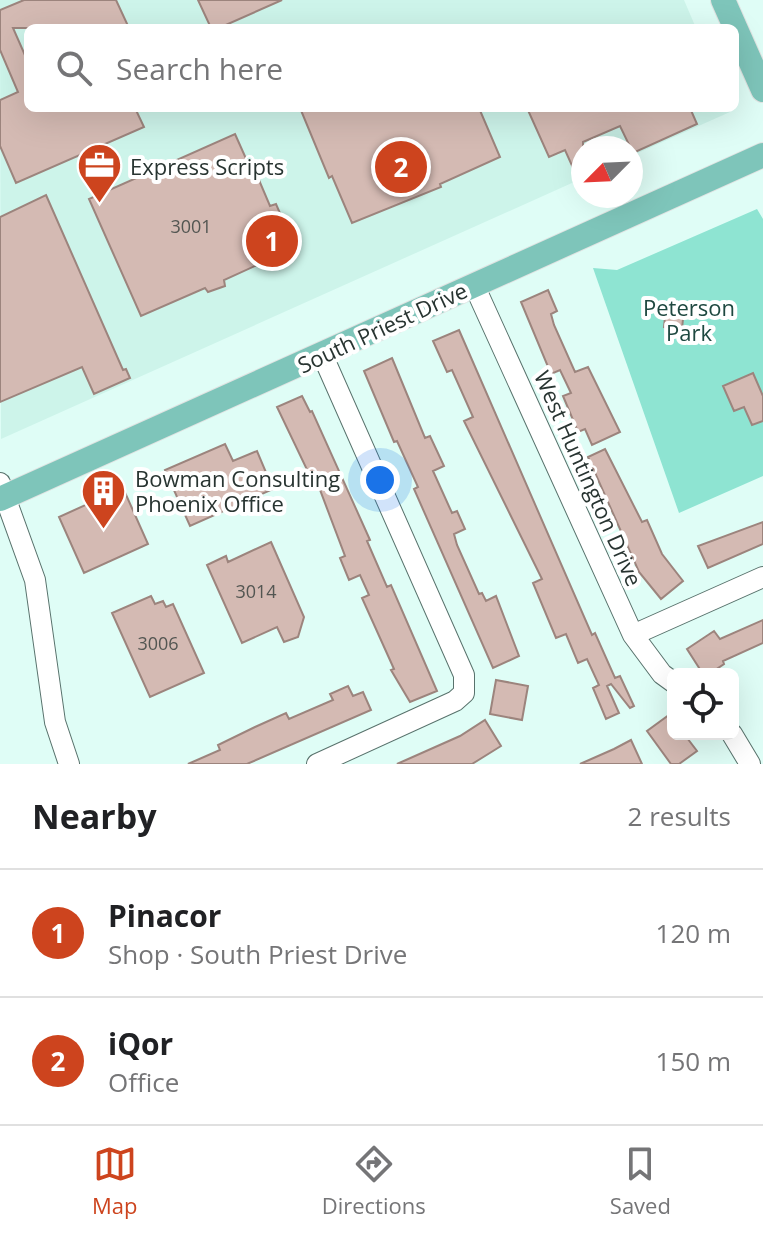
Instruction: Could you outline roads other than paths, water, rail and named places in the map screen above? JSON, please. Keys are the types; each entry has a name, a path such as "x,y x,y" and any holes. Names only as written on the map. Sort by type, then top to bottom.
{"main road":[{"path":"723,0 734,24"},
{"path":"739,36 763,90"},
{"name":"South Priest Drive","path":"2,493 322,354 763,155"}],"street":[{"name":"West Huntington Drive","path":"474,285 633,635 667,678"},
{"path":"317,764 455,701 464,693 464,675 322,354"},
{"path":"2,493 35,580 55,722 69,764"},
{"path":"633,635 763,577"},
{"path":"735,740 746,763"}],"place":[{"name":"iQor","path":"401,167"},
{"name":"Express Scripts","path":"99,205"},
{"name":"Pinacor","path":"272,241"},
{"name":"Bowman Consulting Phoenix Office","path":"104,530"}],"park label":[{"name":"Peterson Park","path":"689,320"}]}
